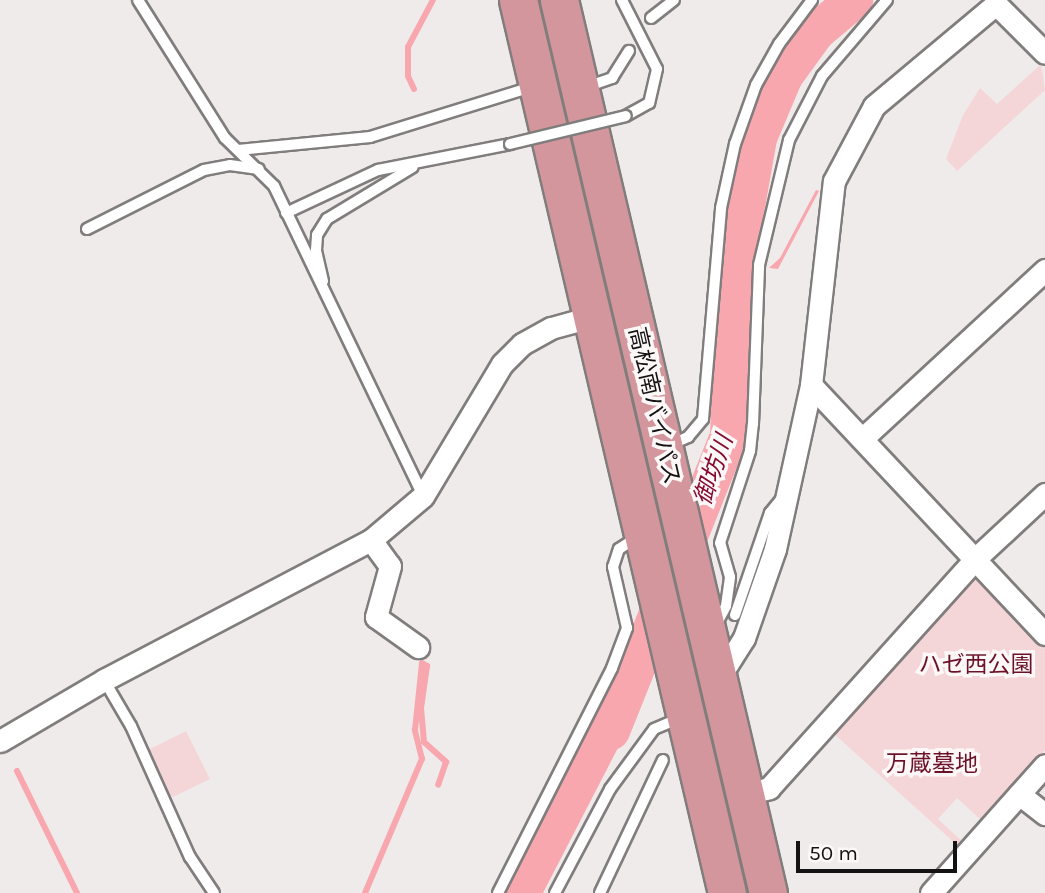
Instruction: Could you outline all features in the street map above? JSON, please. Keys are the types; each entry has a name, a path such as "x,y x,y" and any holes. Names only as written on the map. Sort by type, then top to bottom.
{"highway":[{"name":"高松南バイパス","path":"518,0 727,893"},
{"name":"高松南バイパス","path":"559,0 674,490 715,619 720,676 768,893"}],"street":[{"path":"720,676 753,614 775,549 811,384 834,181 874,106 996,1 1045,53"},
{"path":"863,438 1045,270"},
{"path":"0,741 104,680 371,540 423,496 502,364 522,344 541,333 591,317"},
{"path":"811,384 1045,634"},
{"path":"744,794 769,788 975,559 1045,494"},
{"path":"371,540 390,566 376,617 418,647"},
{"path":"931,893 1045,765"},
{"path":"1019,794 1045,814"}],"lane":[{"path":"138,0 216,125 261,170 286,213 423,496"},
{"path":"286,213 378,170 415,165 625,116 649,103 657,69 622,0"},
{"path":"651,18 674,0"},
{"path":"664,447 688,438 703,419 722,208 735,144 756,85 779,44 812,0"},
{"path":"715,619 729,591 720,543 750,451 758,365 759,265 789,140 822,76 887,0"},
{"path":"579,89 612,78 629,51"},
{"path":"239,150 370,137 538,85"},
{"path":"87,229 204,170 242,165 261,170"},
{"path":"325,291 316,250 327,219 415,165"},
{"path":"715,619 770,513 789,488"},
{"path":"498,893 612,668 627,628 613,567 619,549 648,549"},
{"path":"104,680 131,726 190,857 214,893"},
{"path":"555,893 617,779 654,729 686,716"},
{"path":"600,893 663,760"}],"green space":[{"path":"1041,64 1045,90 957,171 946,159 963,115 980,88 997,104"},
{"name":"ハゼ西公園","path":"970,579 980,579 1045,649 1045,750 982,821 957,798 938,819 963,842 958,846 832,732"},
{"path":"186,731 210,779 173,797 168,795 148,750"}],"shaded area":[{"path":"816,190 819,191 778,269 769,268 780,258"},
{"path":"614,675 645,691 621,742 543,893 503,893"}],"waterway":[{"path":"414,89 408,76 408,47 433,0"},
{"name":"御坊川","path":"611,731 729,436 736,262 758,138 784,76 816,32 854,0"},
{"path":"422,663 427,666 421,708 424,742 446,762 438,785"},
{"path":"365,893 422,759 415,730 422,663"},
{"path":"17,771 77,893"}],"park label":[{"name":"万蔵墓地","path":"932,764"}]}
